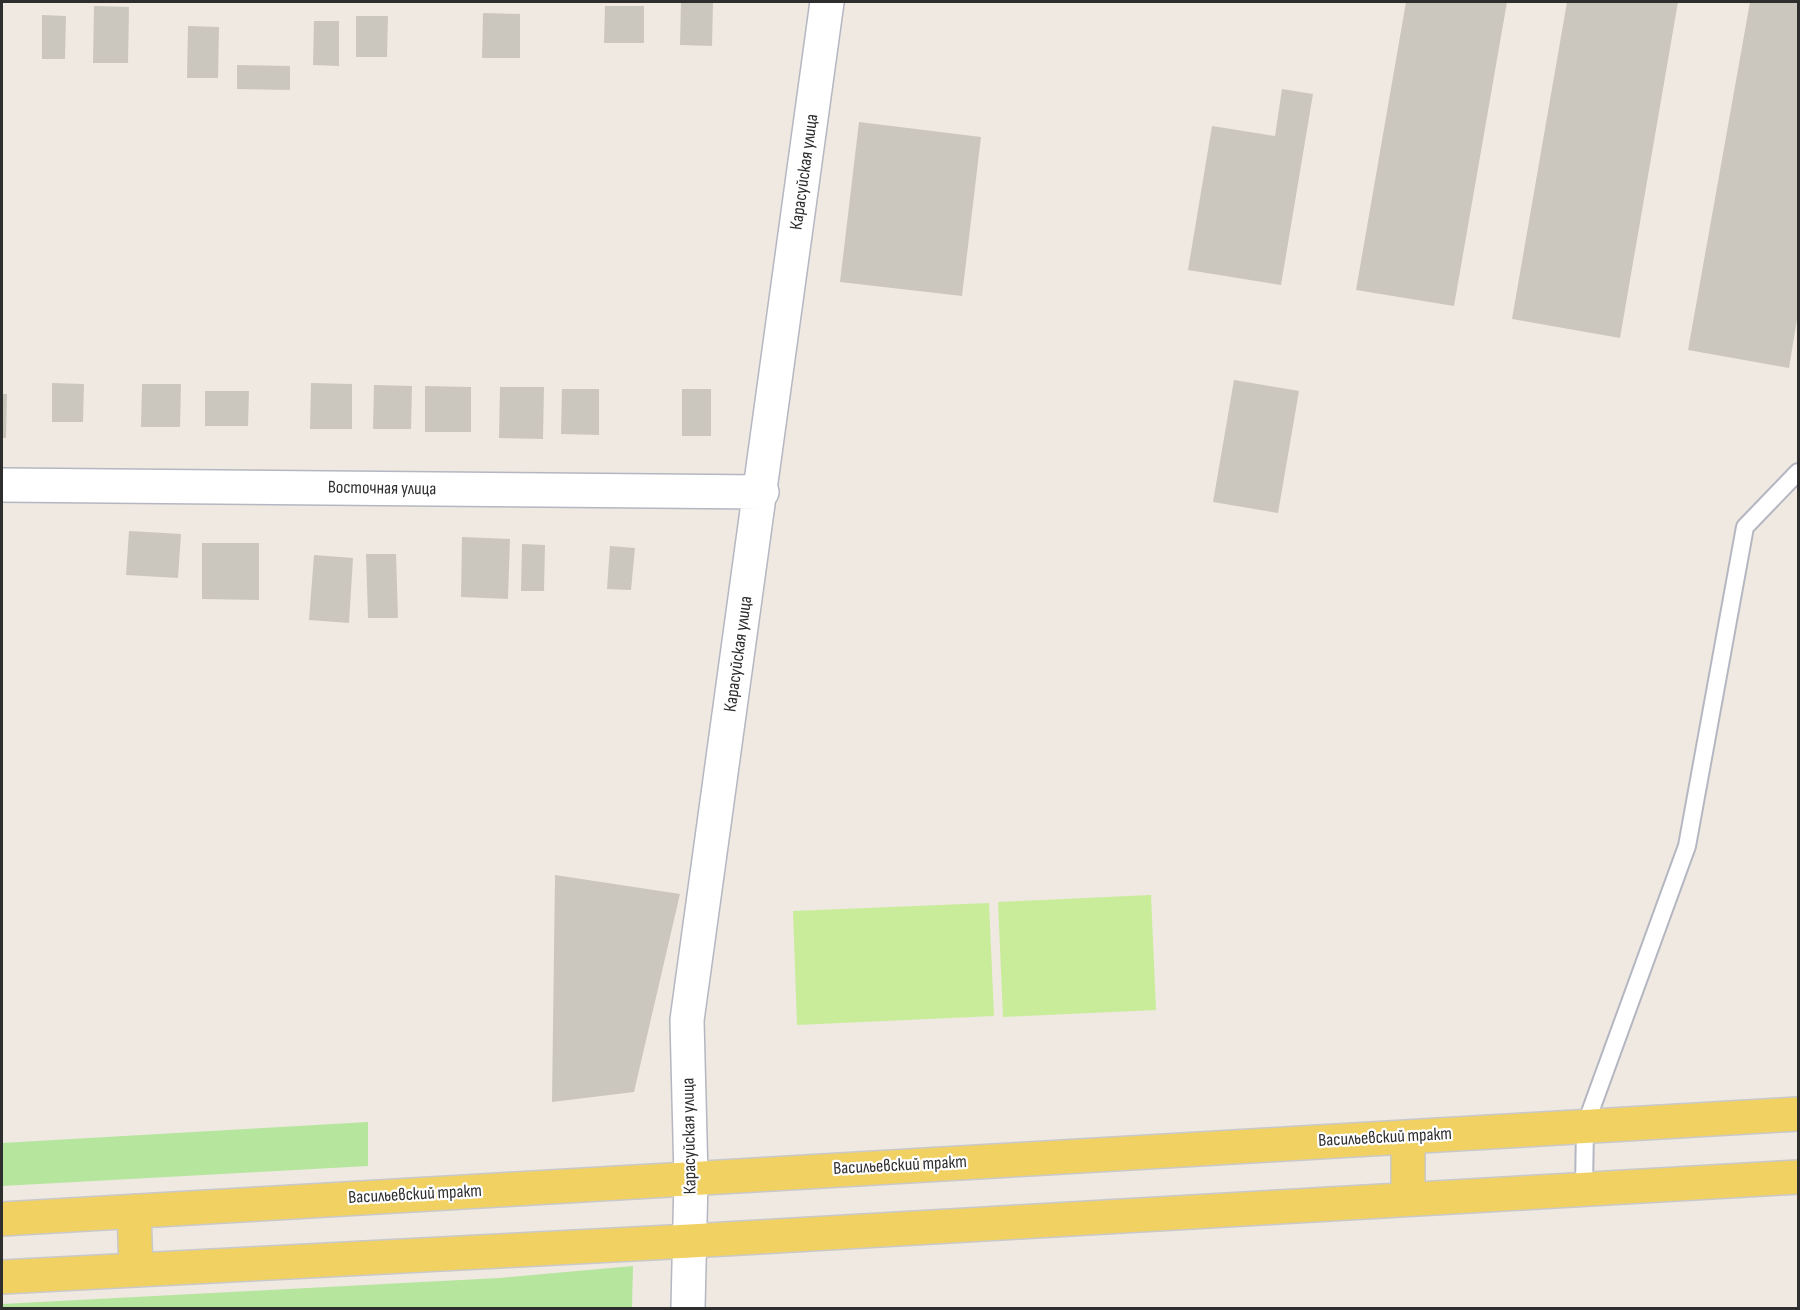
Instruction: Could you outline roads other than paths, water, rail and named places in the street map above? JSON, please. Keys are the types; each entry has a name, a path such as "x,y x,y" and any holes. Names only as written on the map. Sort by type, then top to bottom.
{"main road":[{"name":"Васильевский тракт","path":"2,1219 1798,1114"},
{"path":"1408,1137 1408,1199"},
{"path":"2,1277 690,1241 1798,1176"},
{"path":"134,1211 136,1270"}],"street":[{"name":"Карасуйская улица","path":"688,1308 692,1179 687,1020 762,492 828,2"},
{"name":"Восточная улица","path":"2,485 762,492"}],"lane":[{"path":"1584,1189 1585,1126 1688,846 1745,527 1798,472"}]}
